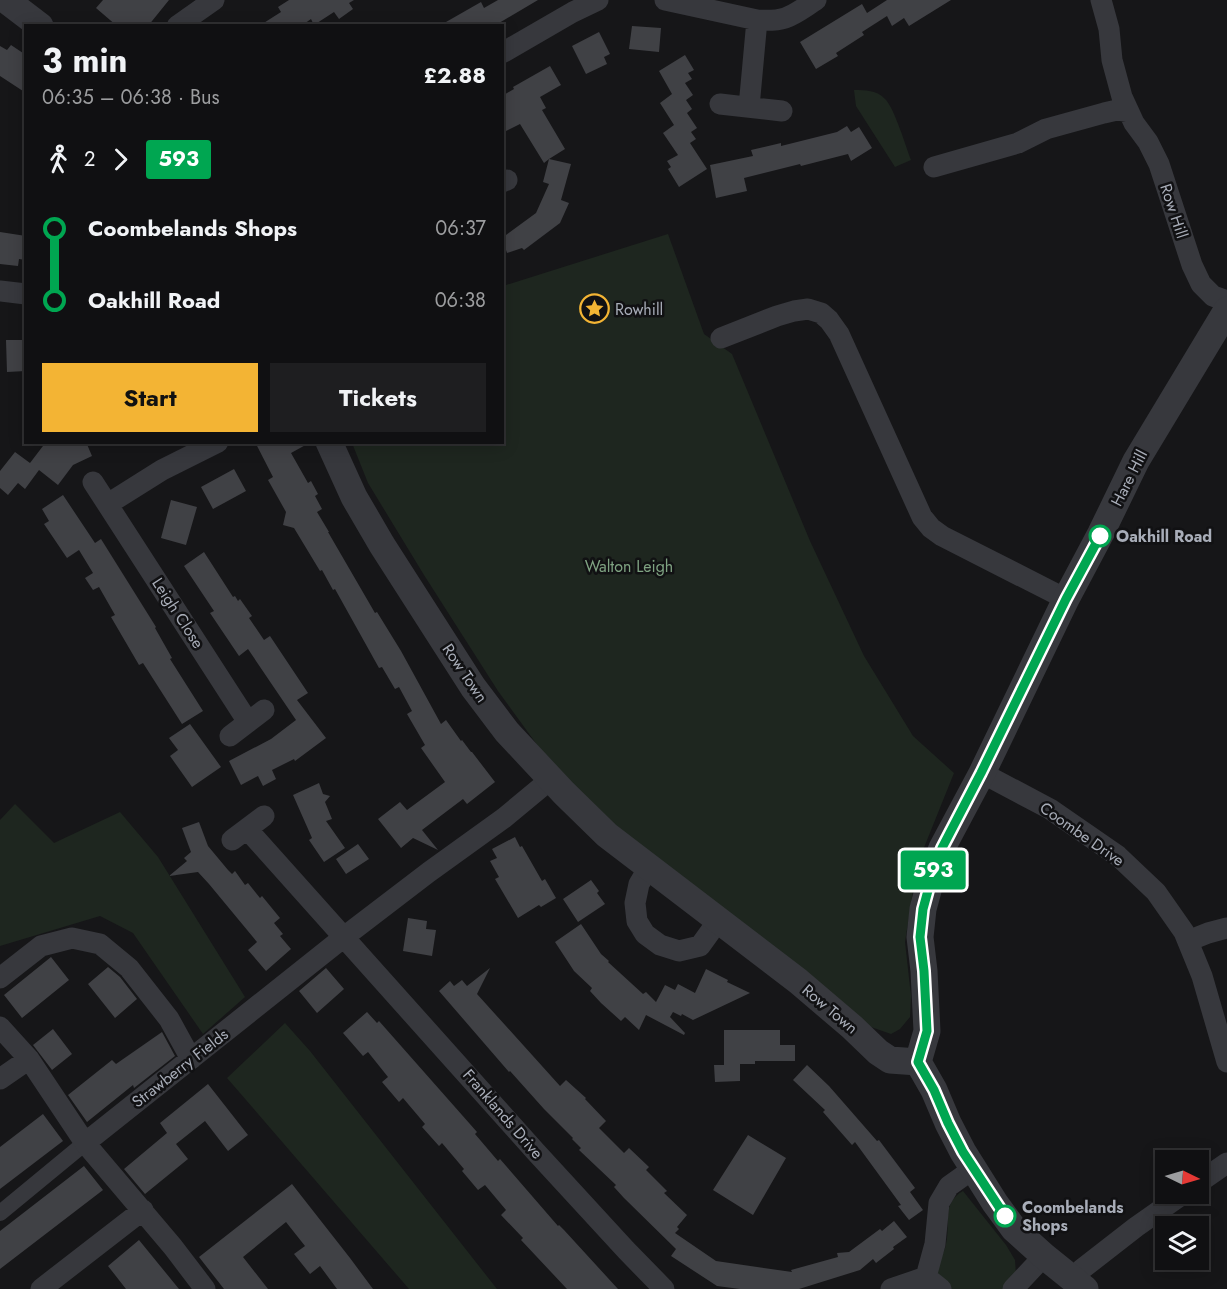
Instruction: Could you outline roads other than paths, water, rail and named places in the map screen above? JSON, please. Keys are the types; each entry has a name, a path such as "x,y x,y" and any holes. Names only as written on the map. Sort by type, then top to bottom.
{"street":[{"path":"6,0 37,24"},
{"path":"180,24 214,0"},
{"path":"504,52 598,0"},
{"path":"665,0 757,20 774,21 788,18 816,0"},
{"name":"Row Hill","path":"1101,0 1114,69 1122,97 1134,123 1148,142 1159,165 1192,266 1201,284 1213,296 1227,301"},
{"path":"749,107 757,20"},
{"path":"720,104 782,111"},
{"path":"933,167 1018,143 1046,129 1117,110 1129,112"},
{"path":"0,291 24,294"},
{"path":"721,338 794,310 808,309 821,313 839,334 922,518 942,536 1066,599"},
{"name":"Hare Hill","path":"918,1062 927,1031 920,937 923,909 942,848 1136,461 1227,310"},
{"path":"108,504 162,470 214,444"},
{"name":"Row Town","path":"330,444 354,497 467,679 507,732 551,779 607,835 798,981 878,1052 890,1060 918,1062"},
{"name":"Leigh Close","path":"93,482 256,716 230,736"},
{"name":"Coombe Drive","path":"981,773 1050,809 1118,856 1155,892 1188,941 1202,976 1227,1062"},
{"path":"344,937 504,818 551,779"},
{"name":"Franklands Drive","path":"264,816 240,835 344,937 543,1159 664,1289"},
{"path":"649,867 639,885 635,903 637,921 645,934 660,945 679,951 700,946 718,921"},
{"path":"1188,941 1227,928"},
{"name":"Strawberry Fields","path":"85,1143 344,937"},
{"path":"0,978 41,946 72,938 100,944 129,968 169,1019 191,1059"},
{"path":"0,1027 28,1059 85,1143 143,1210 205,1289"},
{"path":"0,1079 28,1059"},
{"path":"918,1062 968,1161 995,1203 1014,1229 1079,1284 1082,1269 1169,1204"},
{"path":"0,1213 85,1143"},
{"path":"891,1289 934,1283 939,1203 968,1161"},
{"path":"1209,1175 1227,1163"},
{"path":"41,1289 143,1210"},
{"path":"1013,1289 1044,1256"}],"place":[{"name":"Rowhill","path":"594,309"},
{"name":"Oakhill Road","path":"1100,536"},
{"name":"Coombelands Shops","path":"1005,1216"}],"park label":[{"name":"Walton Leigh","path":"629,566"}]}
